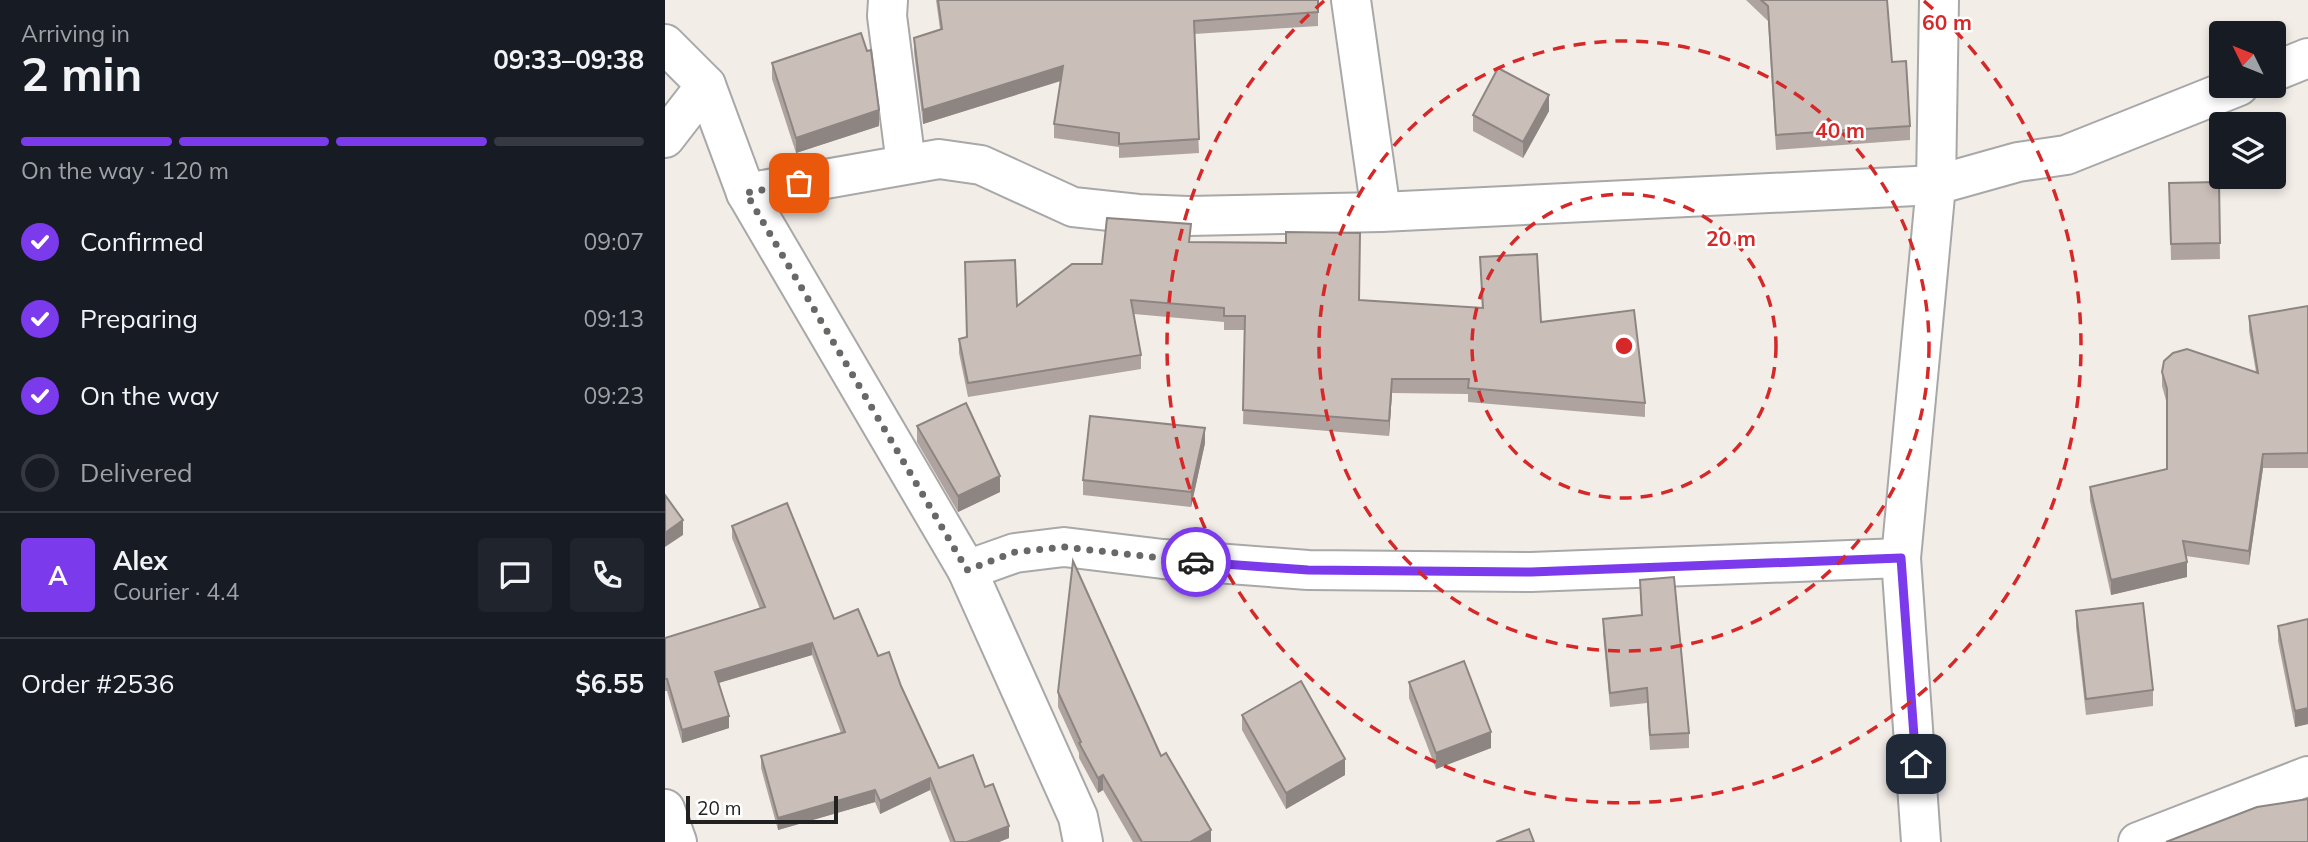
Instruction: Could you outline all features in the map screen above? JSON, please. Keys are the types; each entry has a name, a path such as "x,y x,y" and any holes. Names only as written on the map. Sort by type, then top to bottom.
{"street":[{"path":"888,0 887,16 906,164"},
{"path":"1351,0 1381,212"},
{"path":"1921,842 1901,558 1936,185 1939,0"},
{"path":"665,44 706,85 746,193 967,570 1078,817 1083,842"},
{"path":"2286,67 2308,58"},
{"path":"665,138 706,85"},
{"path":"746,193 939,159 981,165 1073,207 1188,216 1381,212 1936,185 2018,162 2066,155 2209,98"},
{"path":"967,570 1015,552 1064,547 1163,559 1308,570 1531,572 1901,558"},
{"path":"2138,842 2308,776"},
{"path":"665,809 677,842"}],"building":[{"path":"938,0 1318,0 1318,12 1194,21 1199,139 1119,144 1119,133 1054,124 1063,66 923,110 914,38 942,29"},
{"path":"1761,0 1887,0 1892,62 1906,61 1910,126 1776,135 1768,6"},
{"path":"861,33 867,51 871,50 879,110 796,138 772,63"},
{"path":"1498,68 1549,95 1523,142 1473,115"},
{"path":"2209,182 2209,189 2219,189 2220,243 2171,244 2169,183"},
{"path":"1107,218 1191,224 1189,242 1286,243 1286,232 1360,233 1359,300 1483,308 1480,257 1537,254 1541,322 1634,310 1645,403 1468,388 1469,379 1392,379 1389,421 1243,410 1245,316 1224,316 1224,308 1131,300 1141,355 968,383 959,339 967,337 965,262 1015,260 1017,306 1072,264 1102,264"},
{"path":"2308,306 2308,453 2263,454 2249,551 2183,541 2187,562 2111,580 2090,487 2167,469 2167,389 2162,372 2164,361 2173,353 2187,349 2258,373 2249,316"},
{"path":"966,403 1000,476 958,496 917,426"},
{"path":"1090,416 1205,428 1191,492 1083,480"},
{"path":"665,495 683,520 665,533"},
{"path":"787,503 834,619 858,609 878,656 889,652 901,686 939,768 973,755 985,787 993,784 1009,826 967,842 955,842 930,778 880,801 875,790 778,818 761,756 845,732 812,643 715,672 729,716 682,730 665,679 665,638 765,607 732,526"},
{"path":"1073,561 1161,756 1166,753 1211,830 1190,842 1142,842 1103,775 1098,778 1079,743 1081,742 1058,692"},
{"path":"1674,577 1689,733 1650,735 1647,688 1610,693 1603,619 1642,615 1640,580"},
{"path":"2143,603 2153,690 2086,699 2076,611"},
{"path":"2308,619 2308,708 2295,711 2278,626"},
{"path":"1464,661 1491,732 1436,753 1409,682"},
{"path":"1301,681 1345,759 1286,793 1242,715"},
{"path":"2308,799 2308,842 2166,842 2257,807"},
{"path":"1529,829 1534,842 1496,842"}],"way so far":[{"path":"799,183 746,193 967,570 1015,552 1064,547 1196,562"}],"route":[{"path":"1196,562 1308,570 1531,572 1901,558 1916,764"}]}
